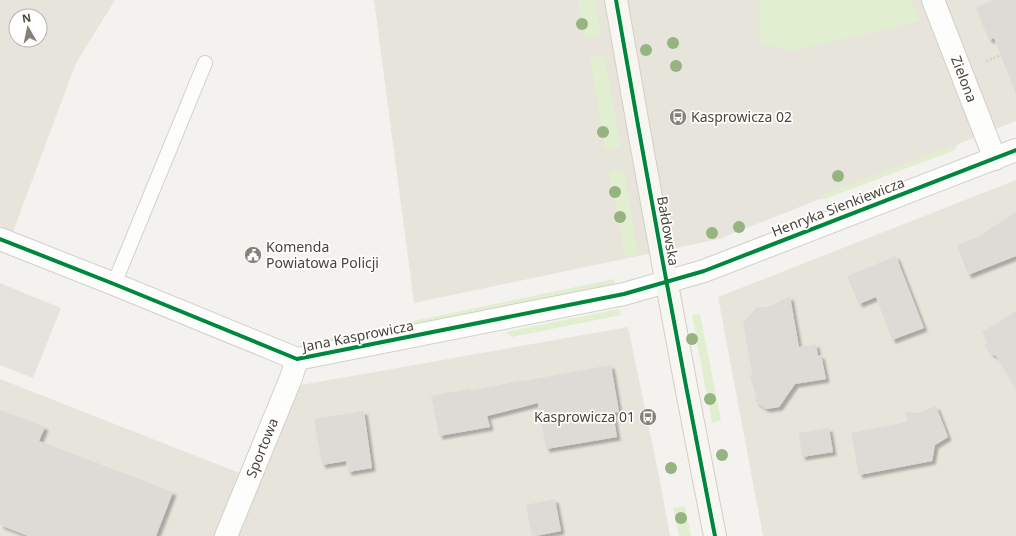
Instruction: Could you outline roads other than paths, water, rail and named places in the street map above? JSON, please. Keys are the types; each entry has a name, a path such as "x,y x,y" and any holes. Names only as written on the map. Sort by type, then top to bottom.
{"street":[{"name":"Bałdowska","path":"616,0 634,108 715,536"},
{"name":"Zielona","path":"933,0 994,159"},
{"name":"Henryka Sienkiewicza","path":"667,282 704,270 1016,150"},
{"name":"Jana Kasprowicza","path":"0,238 297,359 624,294 667,282"},
{"name":"Sportowa","path":"226,536 291,378 297,359"}],"lane":[{"path":"114,284 205,63"}],"place":[{"name":"Kasprowicza 02","path":"678,117"},
{"name":"Komenda Powiatowa Policji","path":"253,255"},
{"name":"Kasprowicza 01","path":"648,417"}]}
